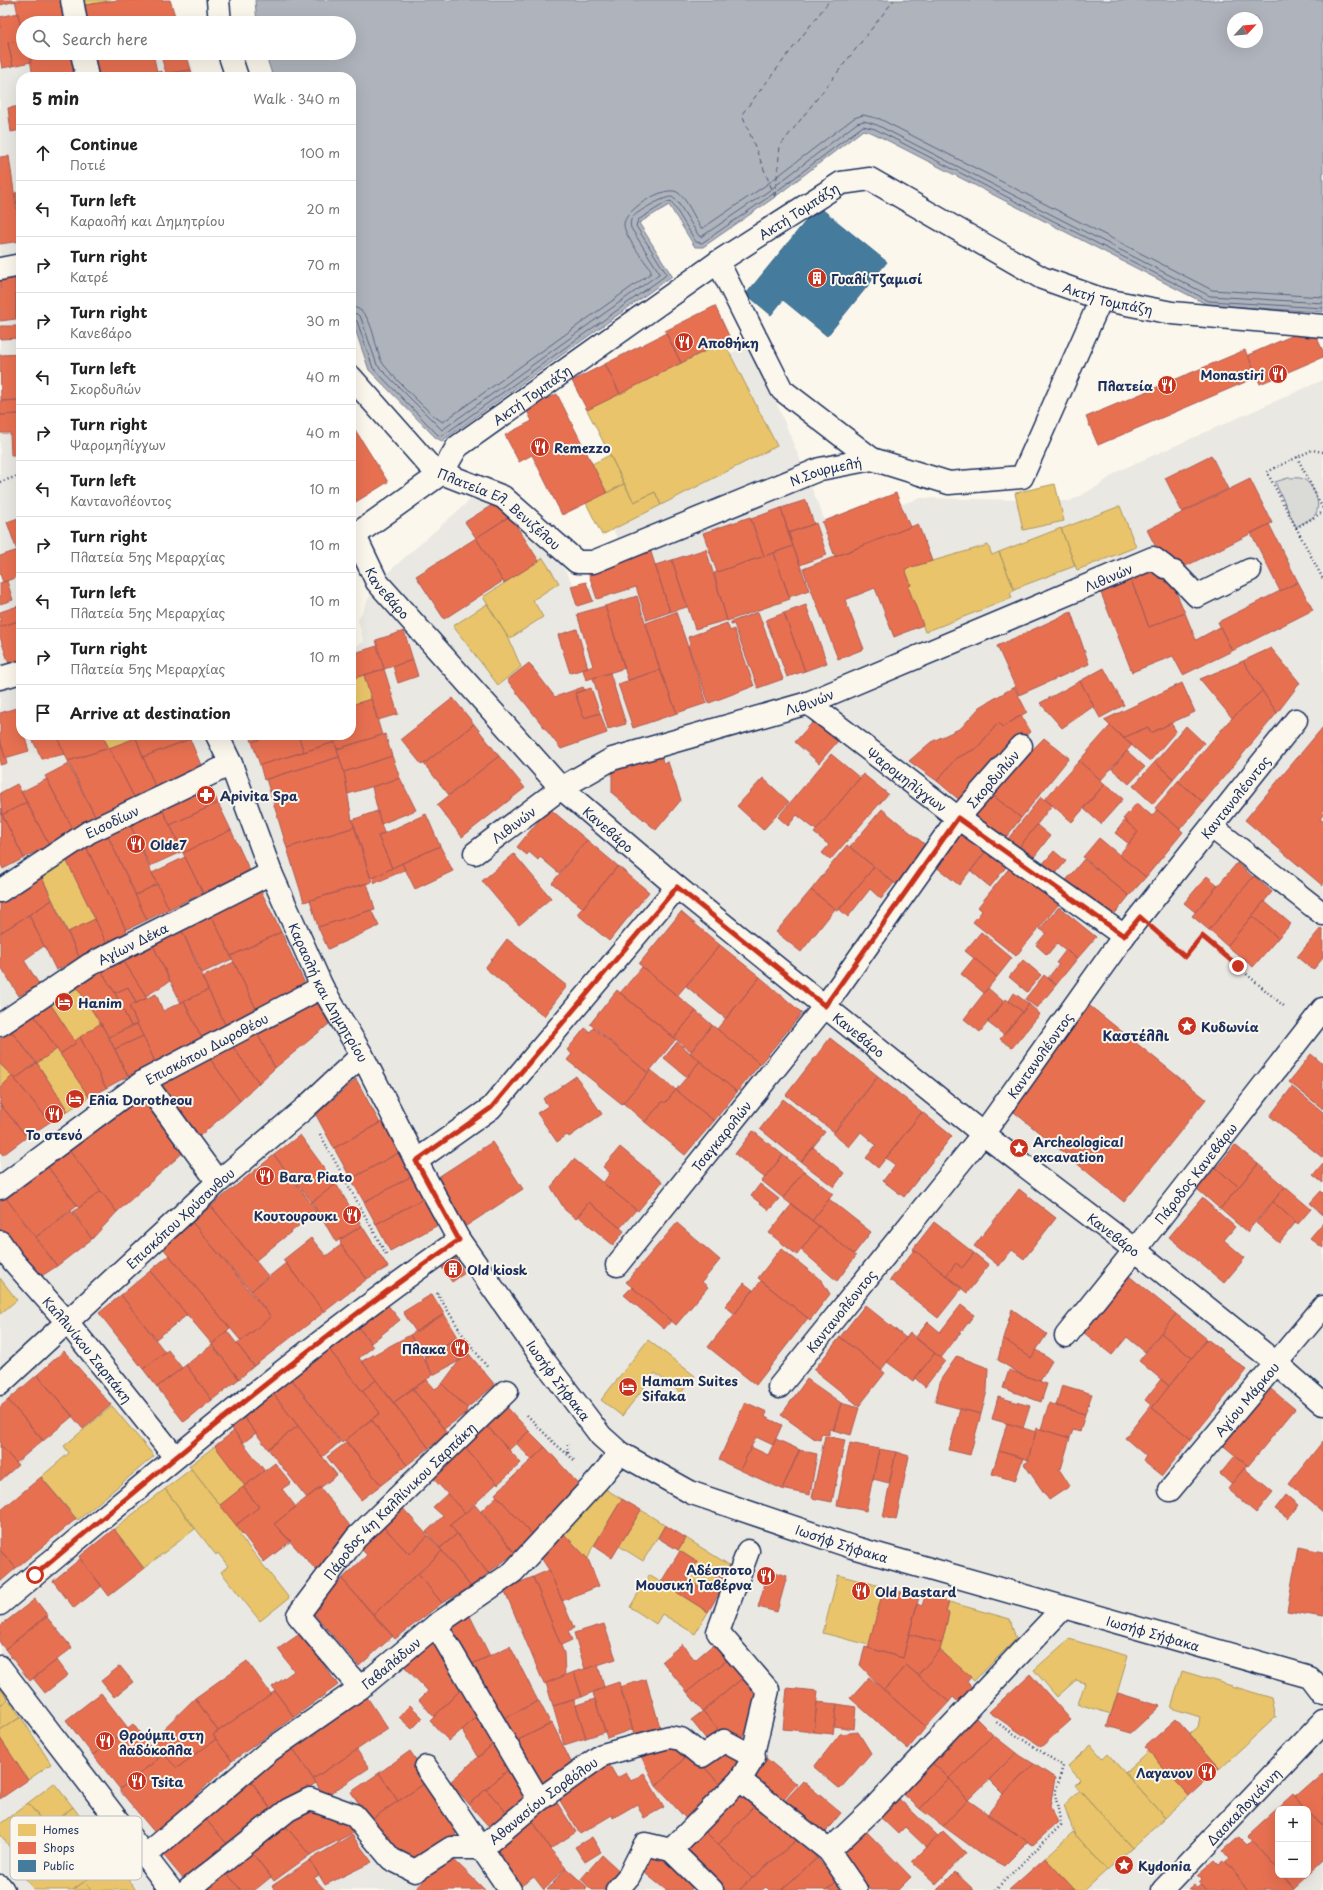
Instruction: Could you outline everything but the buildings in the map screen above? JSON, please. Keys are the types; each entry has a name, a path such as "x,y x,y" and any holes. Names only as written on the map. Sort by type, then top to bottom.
{"street":[{"path":"72,0 75,16"},
{"path":"218,0 219,16"},
{"path":"83,60 86,72"},
{"path":"231,60 235,72"},
{"name":"Ακτή Τομπάζη","path":"442,473 457,447 718,262 841,183 870,179 1042,278 1101,299 1172,313 1323,326"},
{"path":"718,262 782,390 872,459"},
{"path":"0,269 16,265"},
{"name":"Ν.Σουρμελή","path":"568,555 576,562 593,562 820,469 872,459 949,484 1022,477 1101,299"},
{"path":"356,383 420,455 442,473"},
{"name":"Πλατεία Ελ. Βενιζέλου","path":"356,535 442,473 503,497 568,555"},
{"name":"Κανεβάρο","path":"356,543 377,582 560,788 677,887 983,1134 1135,1250 1276,1363 1323,1404"},
{"name":"Λιθινών","path":"475,853 560,788 612,759 808,704 1164,566 1197,596 1250,570"},
{"path":"0,678 16,673"},
{"name":"Ψαρομηλίγγων","path":"808,704 958,818 1124,936"},
{"name":"Καντανολέοντος","path":"779,1387 983,1134 1124,936 1296,720"},
{"name":"Καραολή και Δημητρίου","path":"219,740 231,764 271,873 322,987 362,1055 416,1161 459,1240"},
{"name":"Σκορδυλών","path":"825,1006 958,818 1021,746"},
{"name":"Εισοδίων","path":"0,891 89,832 231,764"},
{"path":"1212,827 1323,914"},
{"name":"Αγίων Δέκα","path":"0,1025 89,965 271,873"},
{"path":"416,1161 491,1108 677,887"},
{"name":"Επισκόπου Δωροθέου","path":"0,1188 144,1081 322,987"},
{"name":"Τσαγκαρολών","path":"617,1265 825,1006"},
{"name":"Πάροδος Κανεβάρω","path":"1066,1336 1323,1009"},
{"name":"Επισκόπου Χρύσανθου","path":"0,1384 68,1323 218,1182 306,1108 362,1055"},
{"path":"144,1081 218,1182"},
{"path":"0,1604 175,1457 401,1281 459,1240"},
{"name":"Ιωσήφ Σήφακα","path":"459,1240 549,1367 601,1436 620,1453 692,1493 852,1547 1310,1677 1323,1694"},
{"name":"Καλλινίκου Σαρπάκη","path":"0,1242 13,1261 68,1323 175,1457"},
{"name":"Αγίου Μάρκου","path":"1170,1490 1323,1307"},
{"name":"Πάροδος 4η Καλλίνικου Σαρπάκη","path":"360,1688 298,1615 356,1538 507,1391"},
{"name":"Γαβαλάδων","path":"145,1856 219,1791 269,1751 360,1688 436,1625 513,1572 598,1480 620,1453"},
{"path":"671,1850 740,1780 754,1757 768,1690 718,1632 748,1551"},
{"path":"829,1851 870,1812 1063,1608"},
{"path":"436,1625 539,1800"},
{"path":"0,1667 114,1816"},
{"name":"Δασκαλογιάννη","path":"1163,1890 1323,1722"},
{"name":"Αθανασίου Σορβόλου","path":"188,1890 288,1810 310,1799 354,1816 391,1859 415,1871 451,1848 482,1848 539,1800 602,1755 669,1738 681,1740 702,1756 724,1741 754,1757"},
{"path":"426,1767 510,1890"},
{"path":"740,1780 829,1851 856,1890"},
{"path":"617,1890 629,1876 645,1844 671,1850 712,1890"},
{"path":"142,1852 171,1890"},
{"path":"0,1886 3,1890"}],"path":[{"path":"1323,452 1312,450 1268,472 1323,579"},
{"path":"1298,457 1323,509"},
{"path":"0,482 16,477"},
{"path":"1296,528 1323,512"},
{"path":"1140,917 1185,957 1202,936 1308,1027"},
{"path":"306,1108 401,1281"},
{"path":"971,1705 1063,1766 1055,1793 1061,1826 995,1890"}],"shaded area":[{"path":"0,0 171,0 176,16 16,16 16,60 190,60 194,72 16,72 16,740 356,740 356,646 364,642 358,620 377,582 486,486 559,561 577,590 634,571 607,518 603,484 628,471 595,419 752,343 828,528 921,498 1070,501 1098,486 1118,471 1323,380 1323,1890 0,1890"},
{"path":"1288,478 1300,478 1307,482 1316,495 1318,506 1313,517 1296,527 1275,482"}],"water":[{"path":"255,0 1323,0 1323,312 1208,305 873,133 863,130 775,197 703,247 695,247 669,205 639,223 672,276 442,441 436,438 369,370 356,332 356,72 271,72 267,60 356,60 356,16 256,16"}],"ferry route":[{"path":"775,197 742,114 830,0"},
{"path":"775,197 780,146 894,0"}],"place":[{"name":"Γυαλί Τζαμισί","path":"817,278"},
{"name":"Αποθήκη","path":"684,342"},
{"name":"Monastiri","path":"1278,374"},
{"name":"Πλατεία","path":"1167,385"},
{"name":"Remezzo","path":"540,447"},
{"name":"Apivita Spa","path":"206,795"},
{"name":"Olde7","path":"136,844"},
{"name":"Hanim","path":"64,1002"},
{"name":"Κυδωνία","path":"1187,1026"},
{"name":"Eλia Dorotheou","path":"75,1099"},
{"name":"Το στενό","path":"54,1114"},
{"name":"Archeological excavation","path":"1019,1148"},
{"name":"Bara Piato","path":"265,1176"},
{"name":"Κουτουρουκι","path":"352,1215"},
{"name":"Old kiosk","path":"453,1269"},
{"name":"Πλακα","path":"460,1348"},
{"name":"Hamam Suites Sifaka","path":"628,1387"},
{"name":"Αδέσποτο Μουσική Ταβέρνα","path":"766,1576"},
{"name":"Old Bastard","path":"861,1591"},
{"name":"Θρούμπι στη λαδόκολλα","path":"105,1741"},
{"name":"Λαγανον","path":"1207,1772"},
{"name":"Tsita","path":"137,1781"},
{"name":"Kydonia","path":"1124,1865"}],"district":[{"name":"Καστέλλι","path":"1136,1035"}],"route":[{"path":"35,1575 175,1457 323,1340 401,1281 459,1240 416,1161 491,1108 677,887 825,1006 958,818 1124,936 1140,917 1185,957 1202,936 1238,966"}]}
